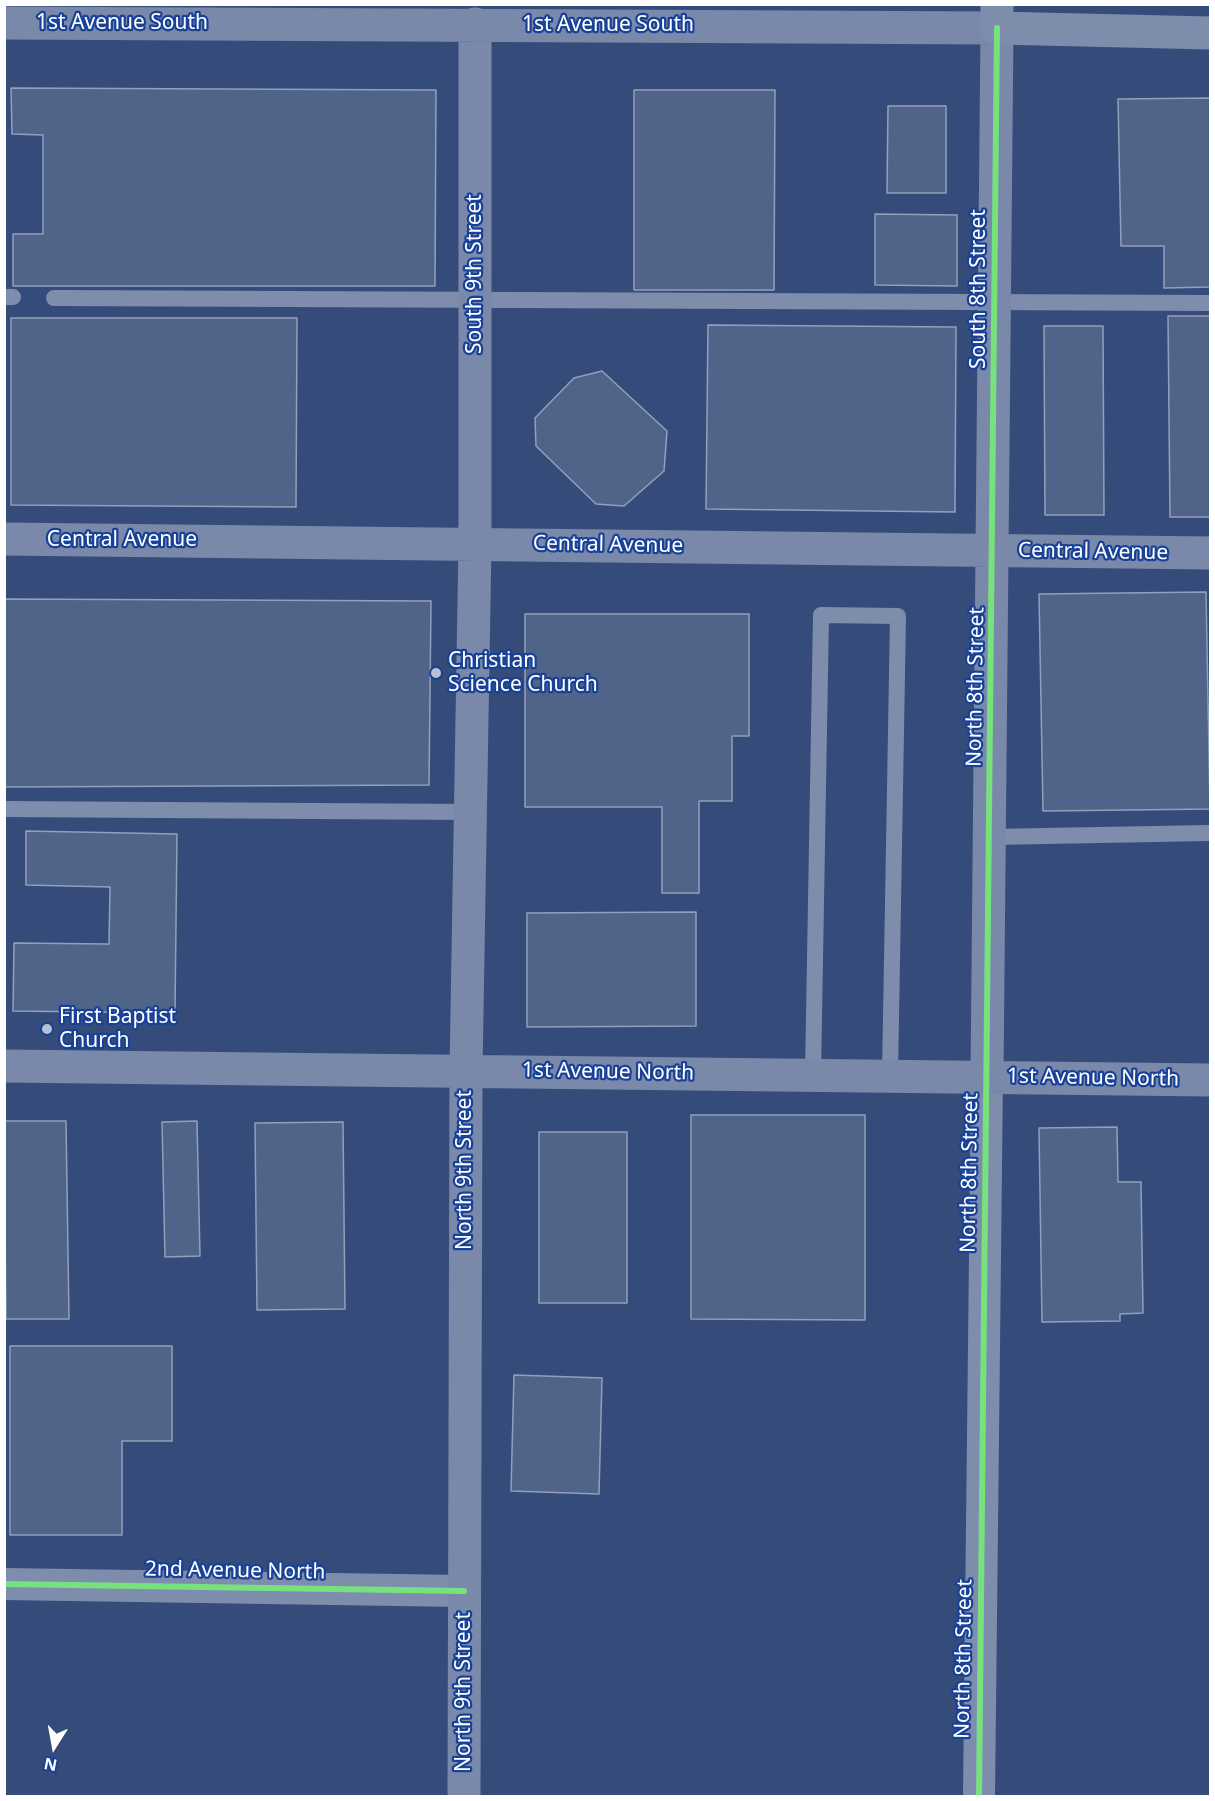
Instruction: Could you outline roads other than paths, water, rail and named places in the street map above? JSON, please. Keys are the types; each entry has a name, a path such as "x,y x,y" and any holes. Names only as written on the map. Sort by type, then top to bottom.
{"main road":[{"name":"1st Avenue South","path":"4,23 476,14 997,16 1210,33"},
{"name":"South 9th Street","path":"475,543 476,14"},
{"name":"South 8th Street","path":"994,550 997,16"},
{"name":"Central Avenue","path":"4,539 1210,553"},
{"name":"North 9th Street","path":"464,1797 466,1070 475,543"},
{"name":"North 8th Street","path":"987,1076 994,550"},
{"name":"1st Avenue North","path":"4,1066 1210,1080"}],"street":[{"name":"North 8th Street","path":"979,1797 987,1076"},
{"name":"2nd Avenue North","path":"4,1584 464,1592"}],"lane":[{"path":"54,298 995,300 1210,303"},
{"path":"813,1074 821,615 898,616 890,1075"},
{"path":"4,809 470,812"},
{"path":"990,837 1210,833"}],"place":[{"name":"Christian Science Church","path":"436,673"},
{"name":"First Baptist Church","path":"47,1029"}]}
